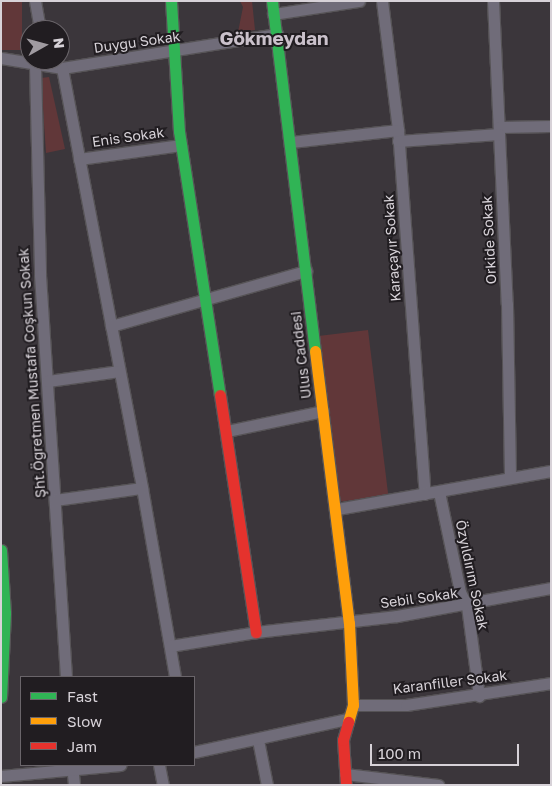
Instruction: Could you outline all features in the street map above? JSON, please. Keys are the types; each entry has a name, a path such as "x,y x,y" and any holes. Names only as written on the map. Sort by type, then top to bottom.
{"street":[{"path":"35,1 38,20"},
{"path":"171,1 181,145 204,300 227,431 256,632"},
{"name":"Ulus Caddesi","path":"272,1 337,509 349,622 353,705"},
{"path":"273,14 359,1"},
{"name":"Karaçayır Sokak","path":"382,1 398,136 425,494"},
{"name":"Orkide Sokak","path":"493,1 510,478"},
{"name":"Duygu Sokak","path":"70,67 174,52 277,34"},
{"name":"Duygu Sokak","path":"1,58 20,61"},
{"name":"Şht.Öğretmen Mustafa Coşkun Sokak","path":"43,70 40,275 66,676"},
{"path":"62,70 142,488 175,676"},
{"path":"291,142 551,126"},
{"name":"Enis Sokak","path":"79,159 181,145"},
{"path":"111,326 306,271"},
{"path":"48,381 119,371"},
{"path":"227,431 323,411"},
{"path":"337,509 551,471"},
{"path":"55,500 142,488"},
{"name":"Özyıldırım Sokak","path":"439,492 460,592 467,606 479,696"},
{"path":"1,550 5,613 1,697"},
{"name":"Sebil Sokak","path":"170,646 256,632 467,606 551,588"},
{"name":"Karanfiller Sokak","path":"353,705 406,705 479,696 551,683"},
{"path":"353,705 347,719 343,740 346,779 438,785"},
{"path":"195,752 258,740 347,719"},
{"path":"258,740 267,785"},
{"path":"1,776 16,780 72,768 104,766"},
{"path":"159,766 163,785"},
{"path":"72,768 74,785"}],"shaded area":[{"path":"1,1 22,1 20,50 1,50"},
{"path":"240,1 252,1 255,30 238,32 243,7"},
{"path":"49,77 65,149 46,153 41,78"},
{"path":"368,330 388,496 339,502 318,336"}],"traffic: fast":[{"path":"171,1 179,131 220,395"},
{"path":"272,1 315,351"},
{"path":"1,550 5,613 1,697"}],"traffic: slow":[{"path":"315,351 349,623 353,705 348,722"}],"traffic: jam":[{"path":"220,395 256,632"},
{"path":"346,785 343,740 348,722"}],"district":[{"name":"Gökmeydan","path":"274,38"}]}
